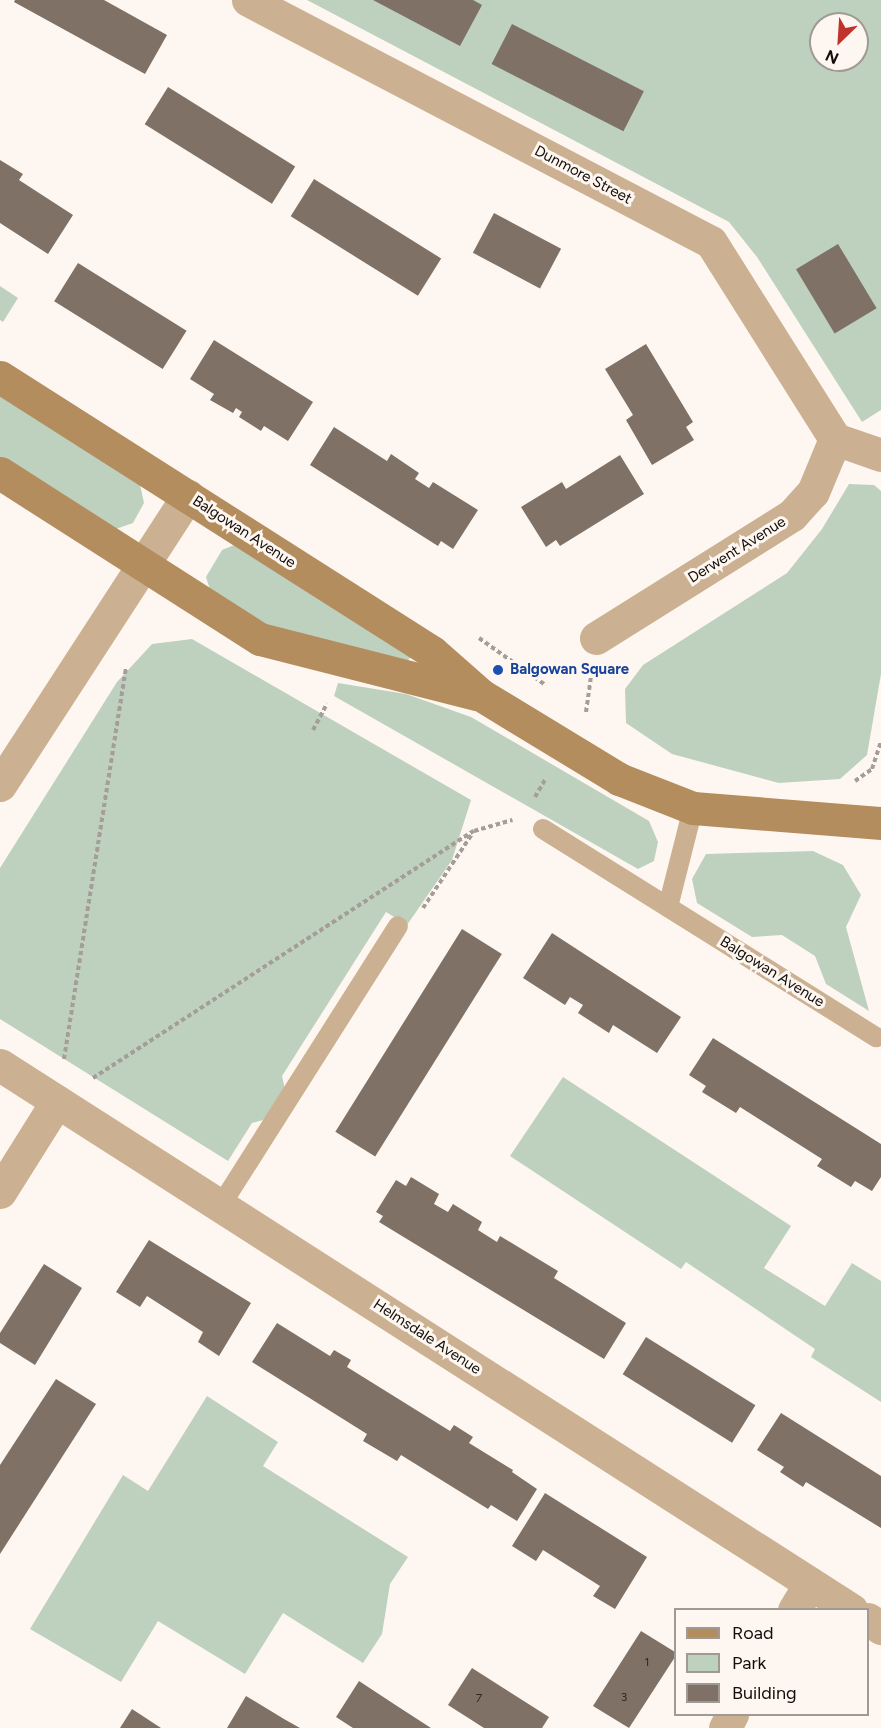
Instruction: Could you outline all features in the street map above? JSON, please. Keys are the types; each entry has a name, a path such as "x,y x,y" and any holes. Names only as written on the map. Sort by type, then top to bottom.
{"street":[{"name":"Dunmore Street","path":"248,0 711,242 835,439"},
{"name":"Balgowan Avenue","path":"0,377 432,652 481,695 619,778 693,808 881,823"},
{"path":"835,439 881,455"},
{"name":"Derwent Avenue","path":"596,638 792,516 813,492 835,439"},
{"name":"Balgowan Avenue","path":"0,473 260,639 481,695"},
{"path":"0,785 188,496"},
{"name":"Helmsdale Avenue","path":"0,1065 221,1205 802,1596 845,1608"},
{"path":"0,1192 57,1101"}],"lane":[{"path":"668,907 693,808"},
{"name":"Balgowan Avenue","path":"543,829 876,1037"},
{"path":"221,1205 398,926"}],"path":[{"path":"471,632 547,686"},
{"path":"57,1101 127,658"},
{"path":"313,730 327,704"},
{"path":"576,707 596,720"},
{"path":"533,800 585,714"},
{"path":"854,782 872,770 881,741"},
{"path":"57,1101 474,831 522,818"},
{"path":"398,926 409,930 474,831"}],"green space":[{"path":"307,0 881,0 881,410 862,422 757,257 729,222"},
{"path":"0,286 18,298 3,322 0,320"},
{"path":"0,388 139,480 144,503 133,523 113,530 0,460"},
{"path":"849,484 874,485 881,491 881,674 867,755 840,779 779,783 672,754 626,723 625,689 643,665 787,573 822,529"},
{"path":"239,543 414,653 405,664 292,642 211,593 206,577 222,550"},
{"path":"192,639 471,800 452,860 407,925 386,912 282,1076 287,1098 274,1117 252,1123 228,1161 0,1019 0,868 117,682 152,644"},
{"path":"338,683 406,694 471,717 649,821 658,842 654,861 638,869 334,696"},
{"path":"813,851 843,865 861,895 846,927 869,1011 826,984 815,956 782,935 752,937 697,903 692,879 706,854"},
{"path":"563,1077 791,1226 764,1268 825,1306 852,1263 881,1281 881,1402 811,1357 815,1349 686,1262 681,1269 510,1156"},
{"path":"207,1396 278,1442 263,1466 408,1557 390,1584 382,1634 363,1663 283,1613 245,1674 158,1621 121,1682 30,1629 123,1475 148,1491"}],"building":[{"path":"15,0 104,0 167,35 145,74 14,2"},
{"path":"373,0 473,0 482,5 460,46"},
{"path":"512,24 644,91 623,131 492,64"},
{"path":"168,87 295,166 272,204 145,124"},
{"path":"0,160 23,174 19,180 73,215 48,254 0,223"},
{"path":"314,179 441,258 418,296 291,216"},
{"path":"494,213 561,249 540,288 473,253"},
{"path":"838,244 877,308 835,334 796,269"},
{"path":"78,263 187,331 163,369 54,301"},
{"path":"214,340 313,402 288,441 264,426 261,431 239,417 242,412 236,408 233,413 210,400 214,394 190,379"},
{"path":"646,344 693,422 686,427 694,440 652,465 626,420 633,415 605,369"},
{"path":"334,427 387,461 391,454 419,473 415,479 429,488 433,482 478,510 453,549 441,541 438,546 310,465"},
{"path":"620,455 644,494 560,546 556,540 546,547 521,507 562,482 566,489"},
{"path":"462,929 502,954 375,1157 335,1132"},
{"path":"552,933 681,1017 657,1053 613,1025 609,1033 578,1013 583,1005 570,997 565,1005 523,978"},
{"path":"713,1038 881,1144 881,1177 872,1191 855,1181 851,1187 817,1166 822,1159 740,1107 736,1113 702,1092 706,1086 689,1075"},
{"path":"411,1177 439,1194 434,1204 448,1212 453,1204 482,1222 478,1230 497,1242 500,1236 558,1271 554,1278 626,1323 604,1359 379,1222 383,1216 376,1212 396,1180 406,1186"},
{"path":"149,1240 251,1303 219,1356 198,1342 203,1332 147,1296 140,1307 116,1292"},
{"path":"44,1264 82,1288 35,1365 0,1343 0,1333"},
{"path":"277,1323 330,1356 334,1350 351,1360 347,1367 450,1431 454,1425 473,1437 469,1443 513,1470 512,1472 537,1489 517,1521 491,1505 488,1509 401,1455 397,1461 363,1441 367,1434 252,1362"},
{"path":"646,1337 755,1405 732,1443 623,1374"},
{"path":"56,1379 96,1404 0,1554 0,1465"},
{"path":"781,1413 881,1476 881,1528 806,1482 803,1487 780,1472 784,1467 757,1450"},
{"path":"545,1493 647,1557 615,1609 593,1596 600,1586 543,1550 536,1561 512,1546"},
{"path":"641,1631 674,1651 674,1659 629,1728 593,1706"},
{"path":"472,1668 549,1717 542,1728 484,1728 448,1705"},
{"path":"359,1681 431,1728 353,1728 336,1717"},
{"path":"246,1696 284,1719 300,1728 227,1728"},
{"path":"132,1709 161,1728 120,1728"}],"place":[{"name":"Balgowan Square","path":"498,670"}]}
